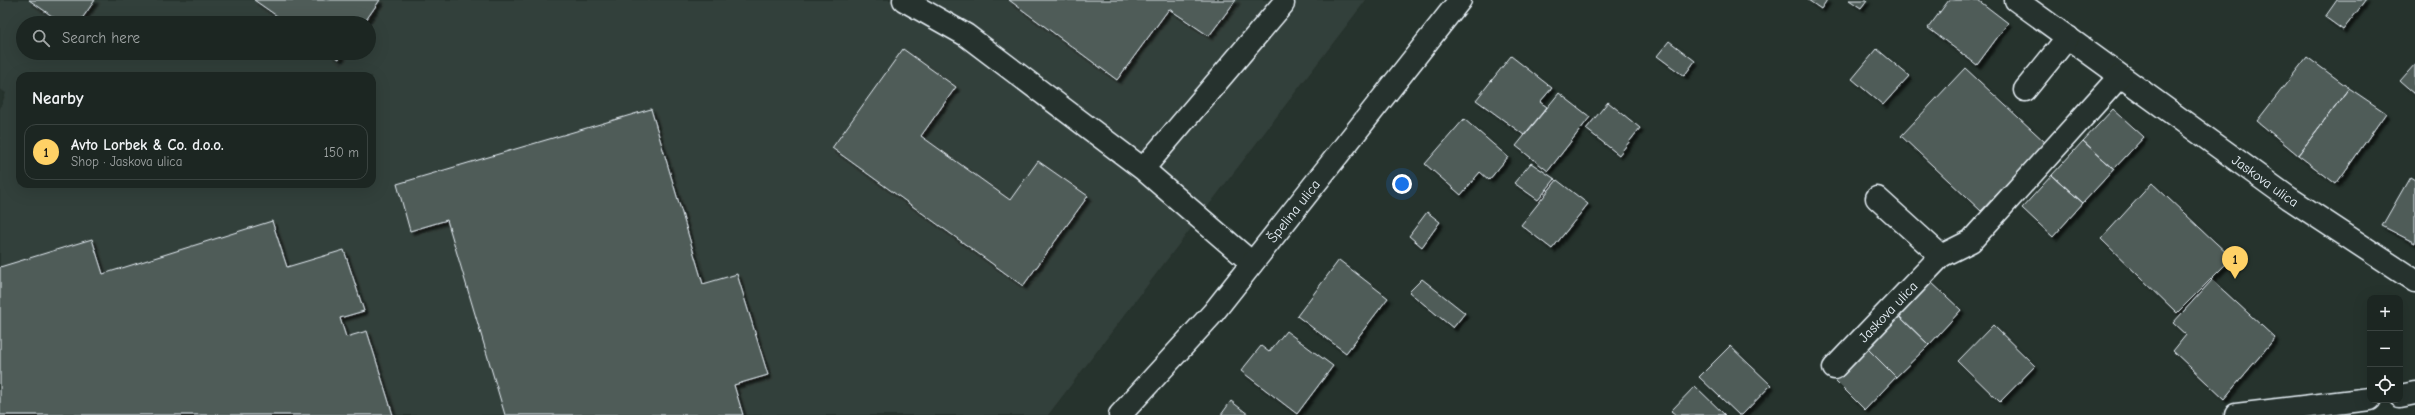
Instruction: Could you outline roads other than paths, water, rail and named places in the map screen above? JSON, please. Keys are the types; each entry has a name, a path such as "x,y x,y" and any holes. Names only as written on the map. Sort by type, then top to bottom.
{"street":[{"path":"904,0 966,35 1143,169 1252,263"},
{"name":"Špelina ulica","path":"1120,415 1213,313 1460,0"},
{"name":"Jaskova ulica","path":"2016,0 2289,198 2415,281"},
{"path":"1143,169 1283,4"},
{"path":"2025,90 2068,37"},
{"name":"Jaskova ulica","path":"1834,368 1941,256 1971,241 2120,76"},
{"path":"1877,198 1941,256"},
{"path":"2403,395 2415,393"},
{"path":"2236,415 2367,399"}],"place":[{"name":"Avto Lorbek & Co. d.o.o.","path":"2235,279"}]}
